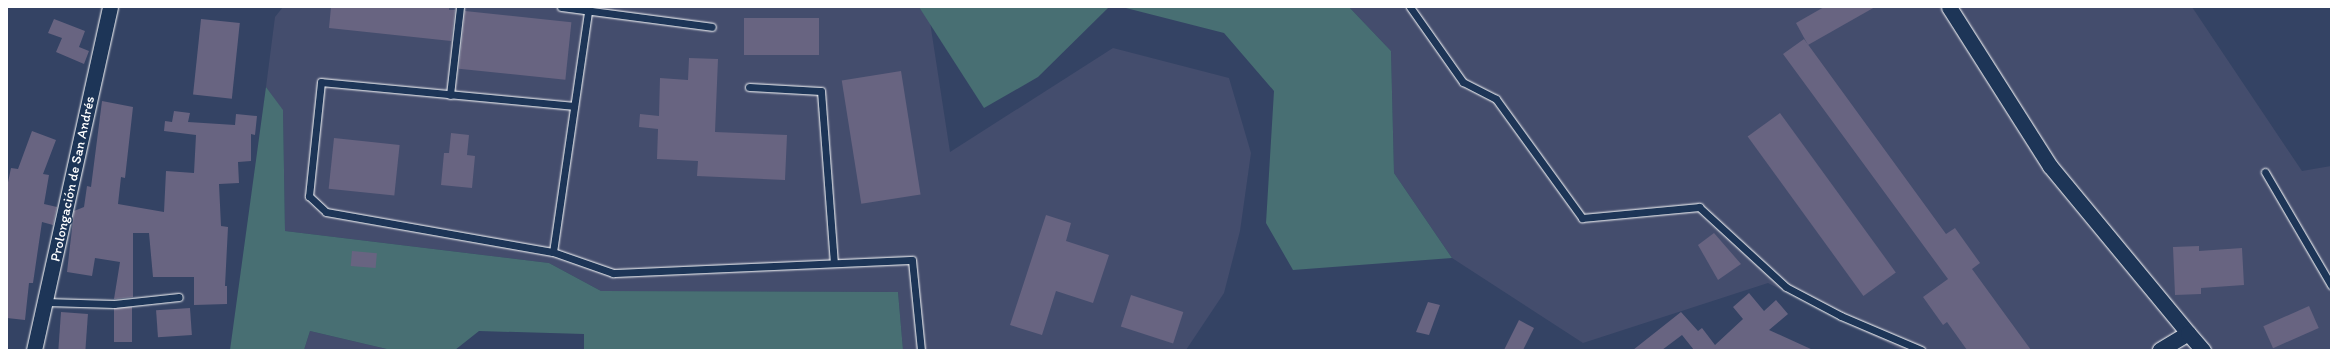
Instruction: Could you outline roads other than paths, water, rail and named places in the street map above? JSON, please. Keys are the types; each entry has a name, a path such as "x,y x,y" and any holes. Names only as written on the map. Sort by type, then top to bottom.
{"street":[{"name":"Prolongación de San Andrés","path":"34,350 46,302 110,7"},
{"path":"1949,7 2050,166 2188,333 2204,350"},
{"path":"2160,350 2188,333"}],"lane":[{"path":"450,95 460,7"},
{"path":"561,7 712,27"},
{"path":"1410,7 1463,82 1496,99 1582,218 1699,207 1786,287 1841,316 1921,350"},
{"path":"553,252 588,11"},
{"path":"574,106 321,82 309,196 326,212 553,252 613,273 834,262 912,260 921,350"},
{"path":"749,87 821,91 834,262"},
{"path":"2265,172 2331,285"},
{"path":"46,302 114,304 179,297"}]}
